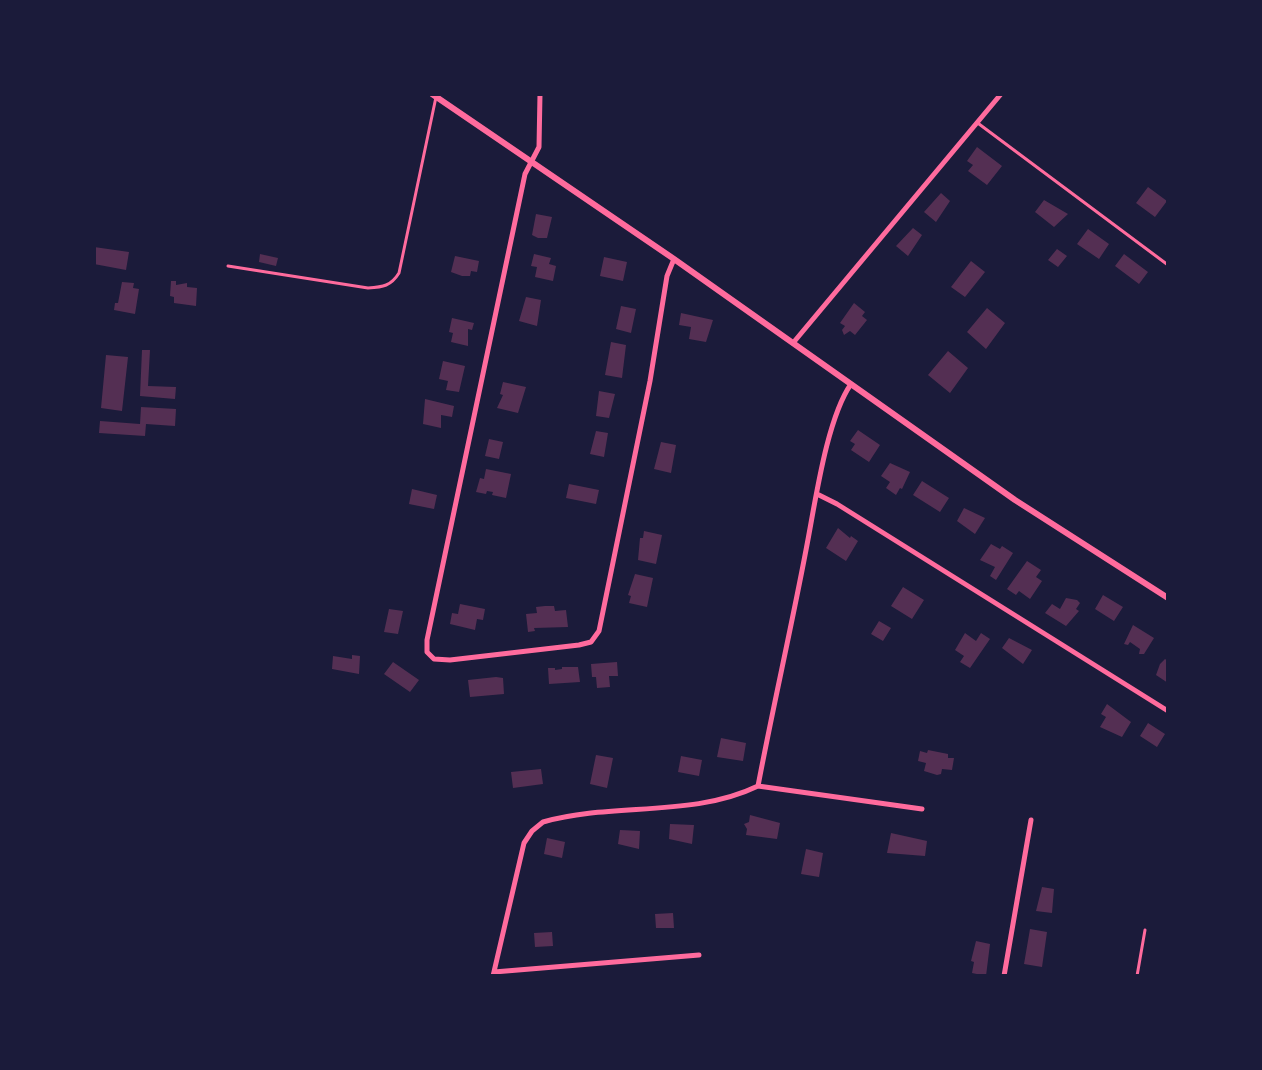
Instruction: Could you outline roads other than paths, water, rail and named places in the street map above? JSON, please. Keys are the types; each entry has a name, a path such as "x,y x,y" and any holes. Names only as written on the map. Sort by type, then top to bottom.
{"street":[{"path":"540,94 539,147 525,174 427,640 427,652 434,659 450,660 579,645 591,642 599,631 650,381 667,276 674,259"},
{"path":"793,343 1001,94"},
{"path":"434,96 674,259 1015,500 1168,598"},
{"path":"758,786 817,494 836,414 851,383"},
{"path":"817,494 1168,711"},
{"path":"699,955 494,974 524,843 532,831 543,822 708,802 736,796 758,786 922,809"},
{"path":"1004,976 1031,820"}],"lane":[{"path":"228,266 368,288 394,282 399,273 434,96"},
{"path":"976,122 1168,265"},
{"path":"1137,976 1145,930"}]}
